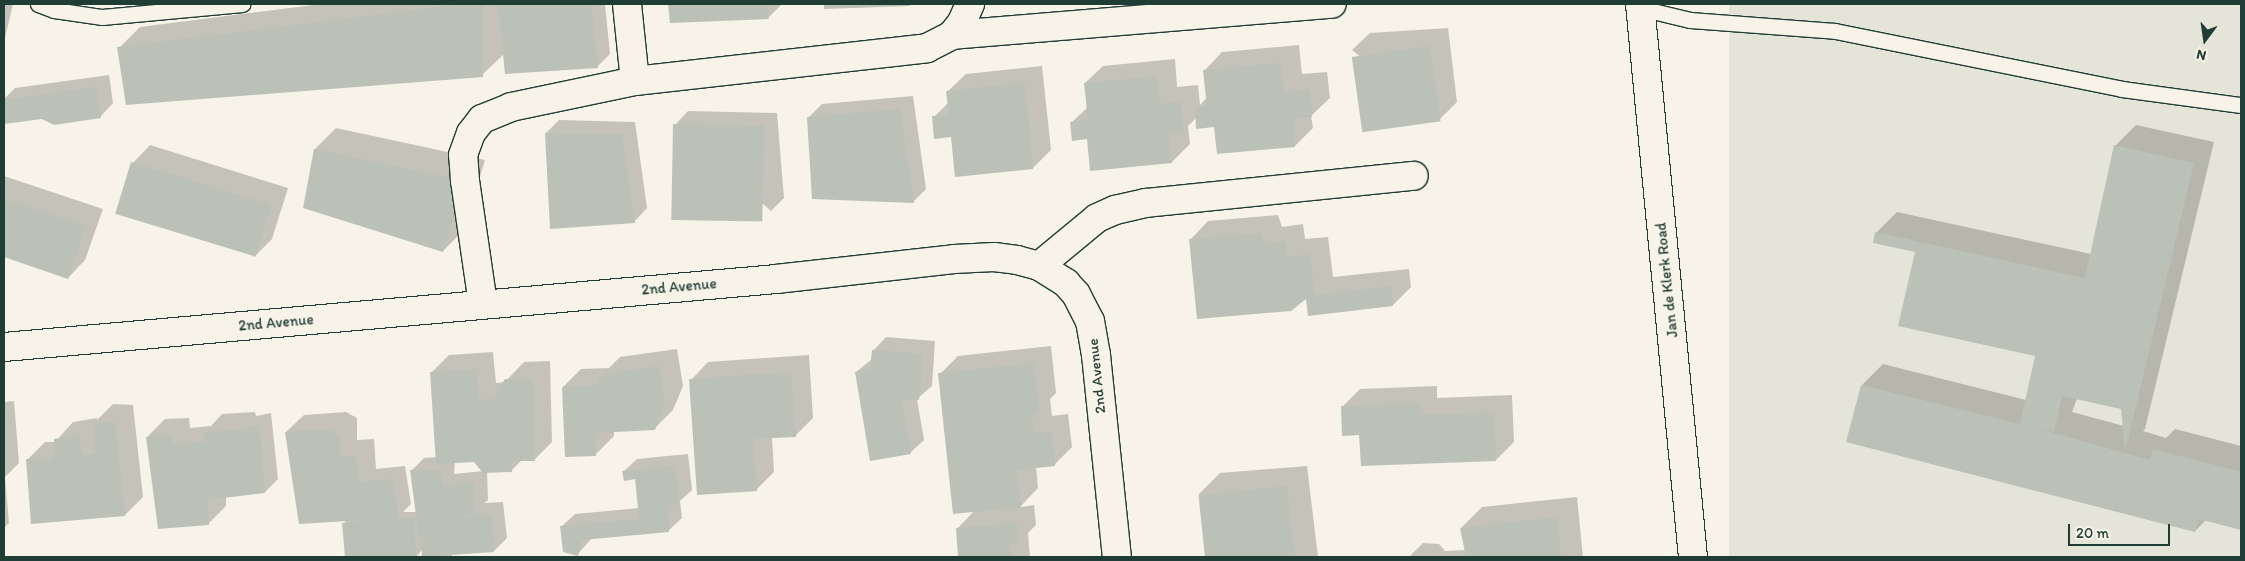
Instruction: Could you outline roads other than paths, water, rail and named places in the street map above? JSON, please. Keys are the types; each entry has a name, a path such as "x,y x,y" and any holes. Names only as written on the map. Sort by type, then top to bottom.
{"street":[{"path":"627,4 635,82"},
{"path":"952,35 962,22 970,4"},
{"path":"483,304 463,155 471,133 482,119 511,107 635,82 927,48 952,35 1317,5"},
{"name":"Jan de Klerk Road","path":"1640,6 1693,557"},
{"path":"1040,266 1096,218 1115,210 1146,203 1414,176"},
{"name":"2nd Avenue","path":"4,347 776,279 954,259 994,258 1017,260 1040,266 1056,275 1076,294 1092,328 1117,557"}],"lane":[{"path":"38,4 54,10 102,17 242,4"},
{"path":"1640,6 1690,20 1836,31 2122,89 2241,104"}]}
